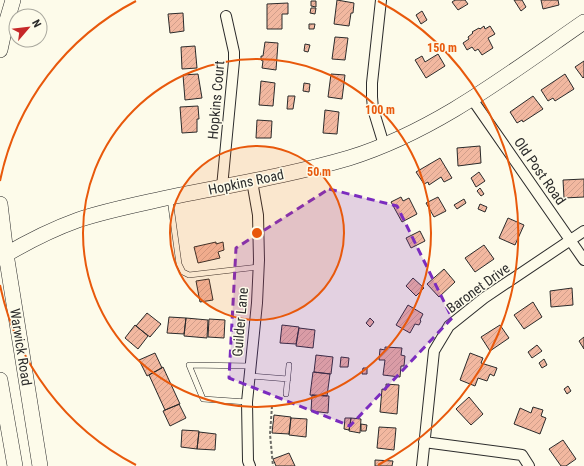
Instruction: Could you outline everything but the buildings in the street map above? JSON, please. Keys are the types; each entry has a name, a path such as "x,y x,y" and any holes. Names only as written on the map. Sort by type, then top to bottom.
{"main road":[{"path":"0,50 13,0"},
{"name":"Hopkins Road","path":"3,256 32,239 110,210 328,164 384,146 444,116 472,99 584,22"},
{"name":"Warwick Road","path":"0,204 3,256 40,466"},
{"name":"Warwick Road","path":"0,380 14,466"}],"street":[{"path":"381,0 372,98 373,109 384,146"},
{"name":"Hopkins Court","path":"222,187 234,61 234,52 226,16"},
{"name":"Old Post Road","path":"472,99 584,260"},
{"name":"Guilder Lane","path":"250,466 248,461 248,402 259,267 258,215 252,181"},
{"name":"Baronet Drive","path":"422,466 434,351 449,326 484,298 584,232"},
{"path":"424,442 522,455 529,466"}],"lane":[{"path":"170,198 179,264 183,272 189,275 259,267"},
{"path":"248,402 203,399 189,365 250,371 288,379"},
{"path":"286,394 289,365"}],"path":[{"path":"272,406 270,434 273,466"}],"highlighted area":[{"path":"329,189 397,206 452,318 350,426 229,378 236,248"}]}
